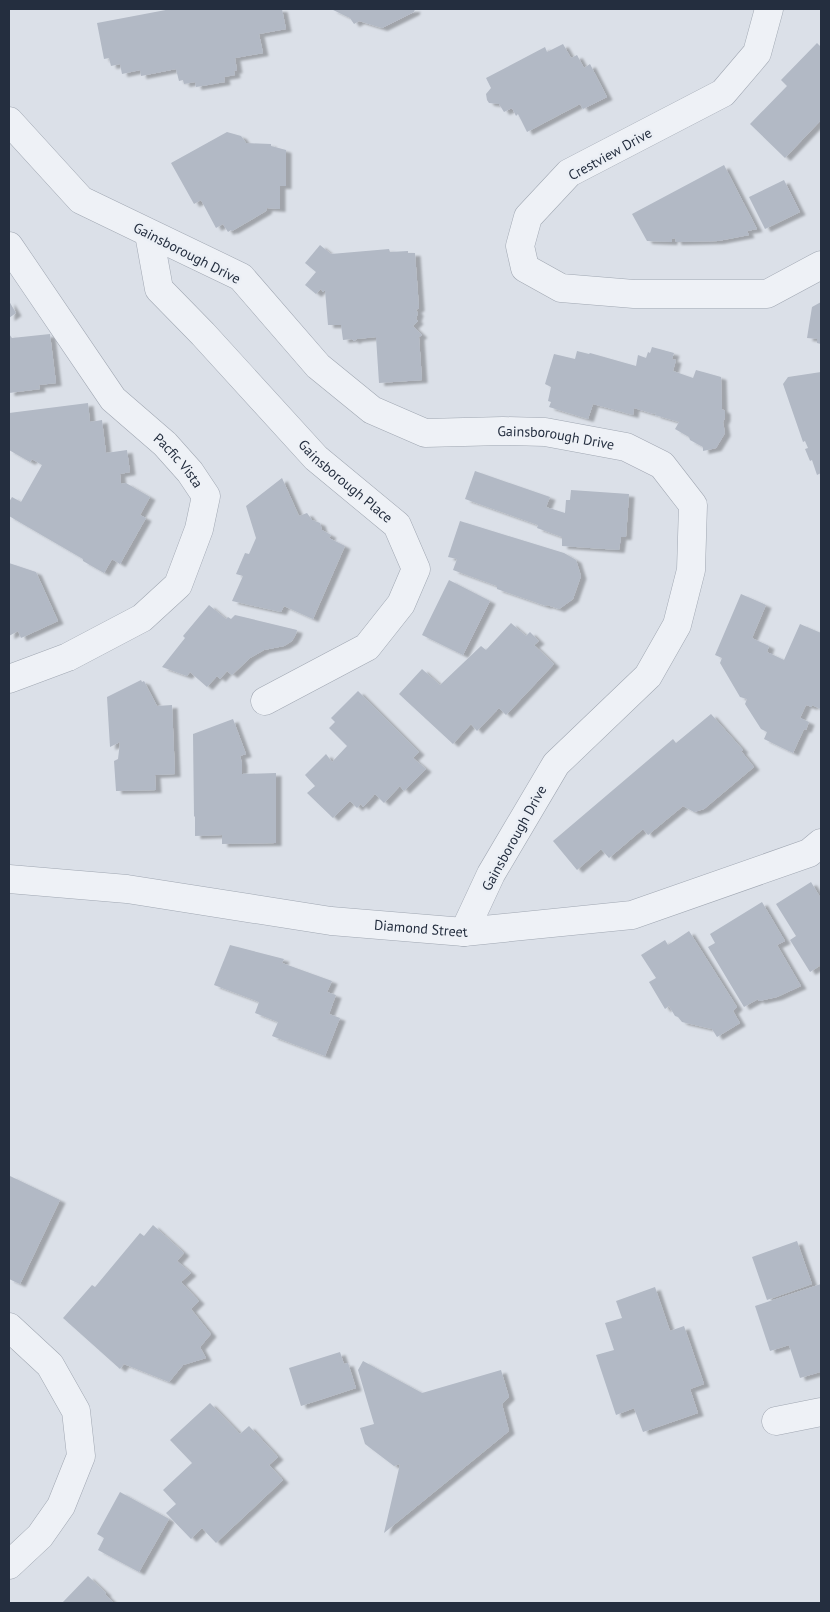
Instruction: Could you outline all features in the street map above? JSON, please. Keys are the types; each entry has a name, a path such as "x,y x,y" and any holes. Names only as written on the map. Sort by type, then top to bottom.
{"street":[{"name":"Crestview Drive","path":"769,9 757,53 724,93 569,173 528,217 520,246 525,268 561,288 634,294 767,294 821,265"},
{"name":"Gainsborough Drive","path":"9,121 81,200 241,278 318,366 372,410 425,433 545,432 626,447 662,465 694,505 691,570 678,625 648,676 556,764 491,874 464,932"},
{"name":"Gainsborough Place","path":"149,234 159,289 316,458 397,525 416,569 401,604 367,647 265,701"},
{"name":"Pacfic Vista","path":"9,246 113,399 165,444 190,472 206,496 199,529 178,585 142,618 68,657 9,680"},
{"name":"Diamond Street","path":"9,879 127,889 331,921 464,932 632,915 809,853 821,843"},
{"path":"9,1327 50,1365 76,1411 81,1456 62,1506 40,1536 9,1565"},
{"path":"776,1421 821,1412"}],"building":[{"path":"171,9 282,9 286,29 259,34 263,53 235,58 237,70 234,71 235,75 224,77 225,82 196,87 195,82 184,84 183,80 179,81 176,69 141,76 140,70 122,74 120,64 111,66 109,58 104,59 97,23"},
{"path":"331,9 415,9 414,12 382,28 359,21 354,24 350,18"},
{"path":"817,43 821,47 821,120 785,158 750,124 787,86 781,80"},
{"path":"563,44 571,58 577,55 584,68 590,64 607,97 583,109 580,104 527,132 518,114 516,116 512,108 504,112 499,104 489,103 486,94 491,88 486,78 545,47 547,52"},
{"path":"227,132 241,136 246,143 271,144 271,146 286,150 286,186 280,186 280,209 267,208 266,211 228,232 223,224 216,228 201,200 194,204 171,163"},
{"path":"724,165 757,229 747,231 749,235 718,241 676,242 675,238 672,239 672,242 647,241 632,214"},
{"path":"784,180 800,212 765,229 749,197"},
{"path":"320,245 331,254 389,249 390,252 408,251 408,253 415,253 419,308 416,310 418,313 416,319 418,321 413,326 422,335 419,337 422,380 379,383 376,337 354,341 352,339 343,340 341,325 328,325 325,290 323,292 321,289 316,294 305,285 316,272 305,263"},
{"path":"9,301 16,313 9,318"},
{"path":"821,302 821,344 817,343 817,339 807,338 812,307"},
{"path":"9,334 12,338 50,334 56,383 39,385 40,389 9,393"},
{"path":"652,347 674,353 672,359 676,360 673,371 693,378 696,370 721,377 722,409 725,411 723,422 725,433 716,448 703,451 703,447 675,429 679,422 655,415 656,412 654,414 634,408 633,415 593,404 588,419 549,407 551,402 548,401 551,387 545,384 554,354 575,359 577,351 636,366 638,355 646,358"},
{"path":"821,372 821,473 817,475 812,460 810,461 805,449 808,448 805,441 803,442 783,384 788,377"},
{"path":"88,403 90,422 102,420 106,453 127,450 130,472 120,474 121,484 126,483 150,497 140,515 146,518 120,564 112,559 104,573 9,516 9,502 12,497 21,502 42,465 32,459 30,462 9,450 9,413"},
{"path":"475,471 550,497 546,507 565,513 566,500 570,500 571,490 629,494 626,537 621,537 619,550 562,546 562,537 537,528 538,525 465,499"},
{"path":"282,478 299,516 307,513 312,520 320,523 322,530 331,535 329,538 345,546 313,619 284,606 281,612 232,601 243,576 236,574 245,553 249,554 256,538 246,506"},
{"path":"460,521 564,553 576,560 581,576 573,599 559,609 546,606 497,589 497,586 453,570 457,559 448,557"},
{"path":"9,563 36,572 58,621 21,638 18,631 9,636"},
{"path":"449,580 490,601 463,655 422,635"},
{"path":"741,594 766,605 752,638 769,646 767,652 784,660 800,624 821,633 821,709 812,705 812,707 806,705 800,718 809,722 793,753 764,739 767,732 761,729 745,704 747,699 740,697 720,663 722,658 715,655"},
{"path":"209,605 226,619 228,617 231,619 235,615 297,630 296,634 292,641 284,646 264,650 250,658 232,675 227,671 220,679 217,676 207,687 190,672 187,676 162,667 185,638 183,636"},
{"path":"511,623 526,636 530,632 539,641 534,645 554,664 506,715 499,708 477,731 471,724 453,744 399,694 422,669 440,685 481,646 486,650"},
{"path":"141,680 142,682 144,681 157,706 172,705 175,774 155,775 156,790 116,791 114,761 118,759 120,742 110,747 107,697"},
{"path":"358,691 419,752 413,758 426,769 404,791 400,786 384,803 375,794 363,807 361,804 357,808 350,801 333,818 307,793 315,786 305,775 326,754 332,762 347,746 329,728 335,722 331,718"},
{"path":"711,714 743,750 741,751 754,767 704,809 694,812 683,806 648,835 643,829 609,858 601,849 577,870 553,841 673,739 676,743"},
{"path":"233,719 246,754 240,756 242,774 276,773 276,843 222,844 222,835 195,836 193,734"},
{"path":"811,882 821,896 821,965 810,972 790,940 796,936 776,904"},
{"path":"762,902 785,941 777,945 801,986 777,997 759,1001 758,999 744,1007 708,947 715,943 710,934"},
{"path":"689,931 737,1007 733,1011 740,1023 717,1037 712,1029 682,1022 675,1016 669,1006 665,1009 649,982 656,978 641,955 665,940 668,945"},
{"path":"230,945 284,959 282,963 332,981 327,992 336,995 329,1014 340,1018 325,1056 272,1036 278,1022 255,1013 259,1002 214,985"},
{"path":"10,1176 60,1200 20,1284 9,1279"},
{"path":"153,1225 184,1253 177,1261 191,1273 181,1282 199,1301 191,1309 211,1334 200,1347 206,1358 183,1365 169,1382 124,1364 120,1369 63,1318 92,1285 95,1287 140,1233 144,1236"},
{"path":"797,1241 812,1284 767,1300 752,1257"},
{"path":"821,1284 821,1376 820,1372 800,1378 789,1345 770,1351 755,1306"},
{"path":"655,1287 670,1331 684,1326 704,1384 690,1389 698,1413 643,1432 634,1408 616,1415 596,1355 614,1350 605,1323 622,1318 616,1301"},
{"path":"340,1352 344,1364 348,1363 356,1388 301,1406 289,1368"},
{"path":"363,1361 422,1393 501,1370 509,1397 502,1404 509,1431 384,1533 400,1464 394,1466 365,1444 360,1428 374,1424 358,1370"},
{"path":"210,1403 240,1434 249,1426 278,1457 269,1465 283,1480 216,1543 202,1528 191,1539 166,1513 176,1504 163,1490 192,1463 170,1440"},
{"path":"120,1492 169,1519 139,1572 98,1550 104,1538 97,1534"},
{"path":"88,1576 114,1603 62,1603"}]}
